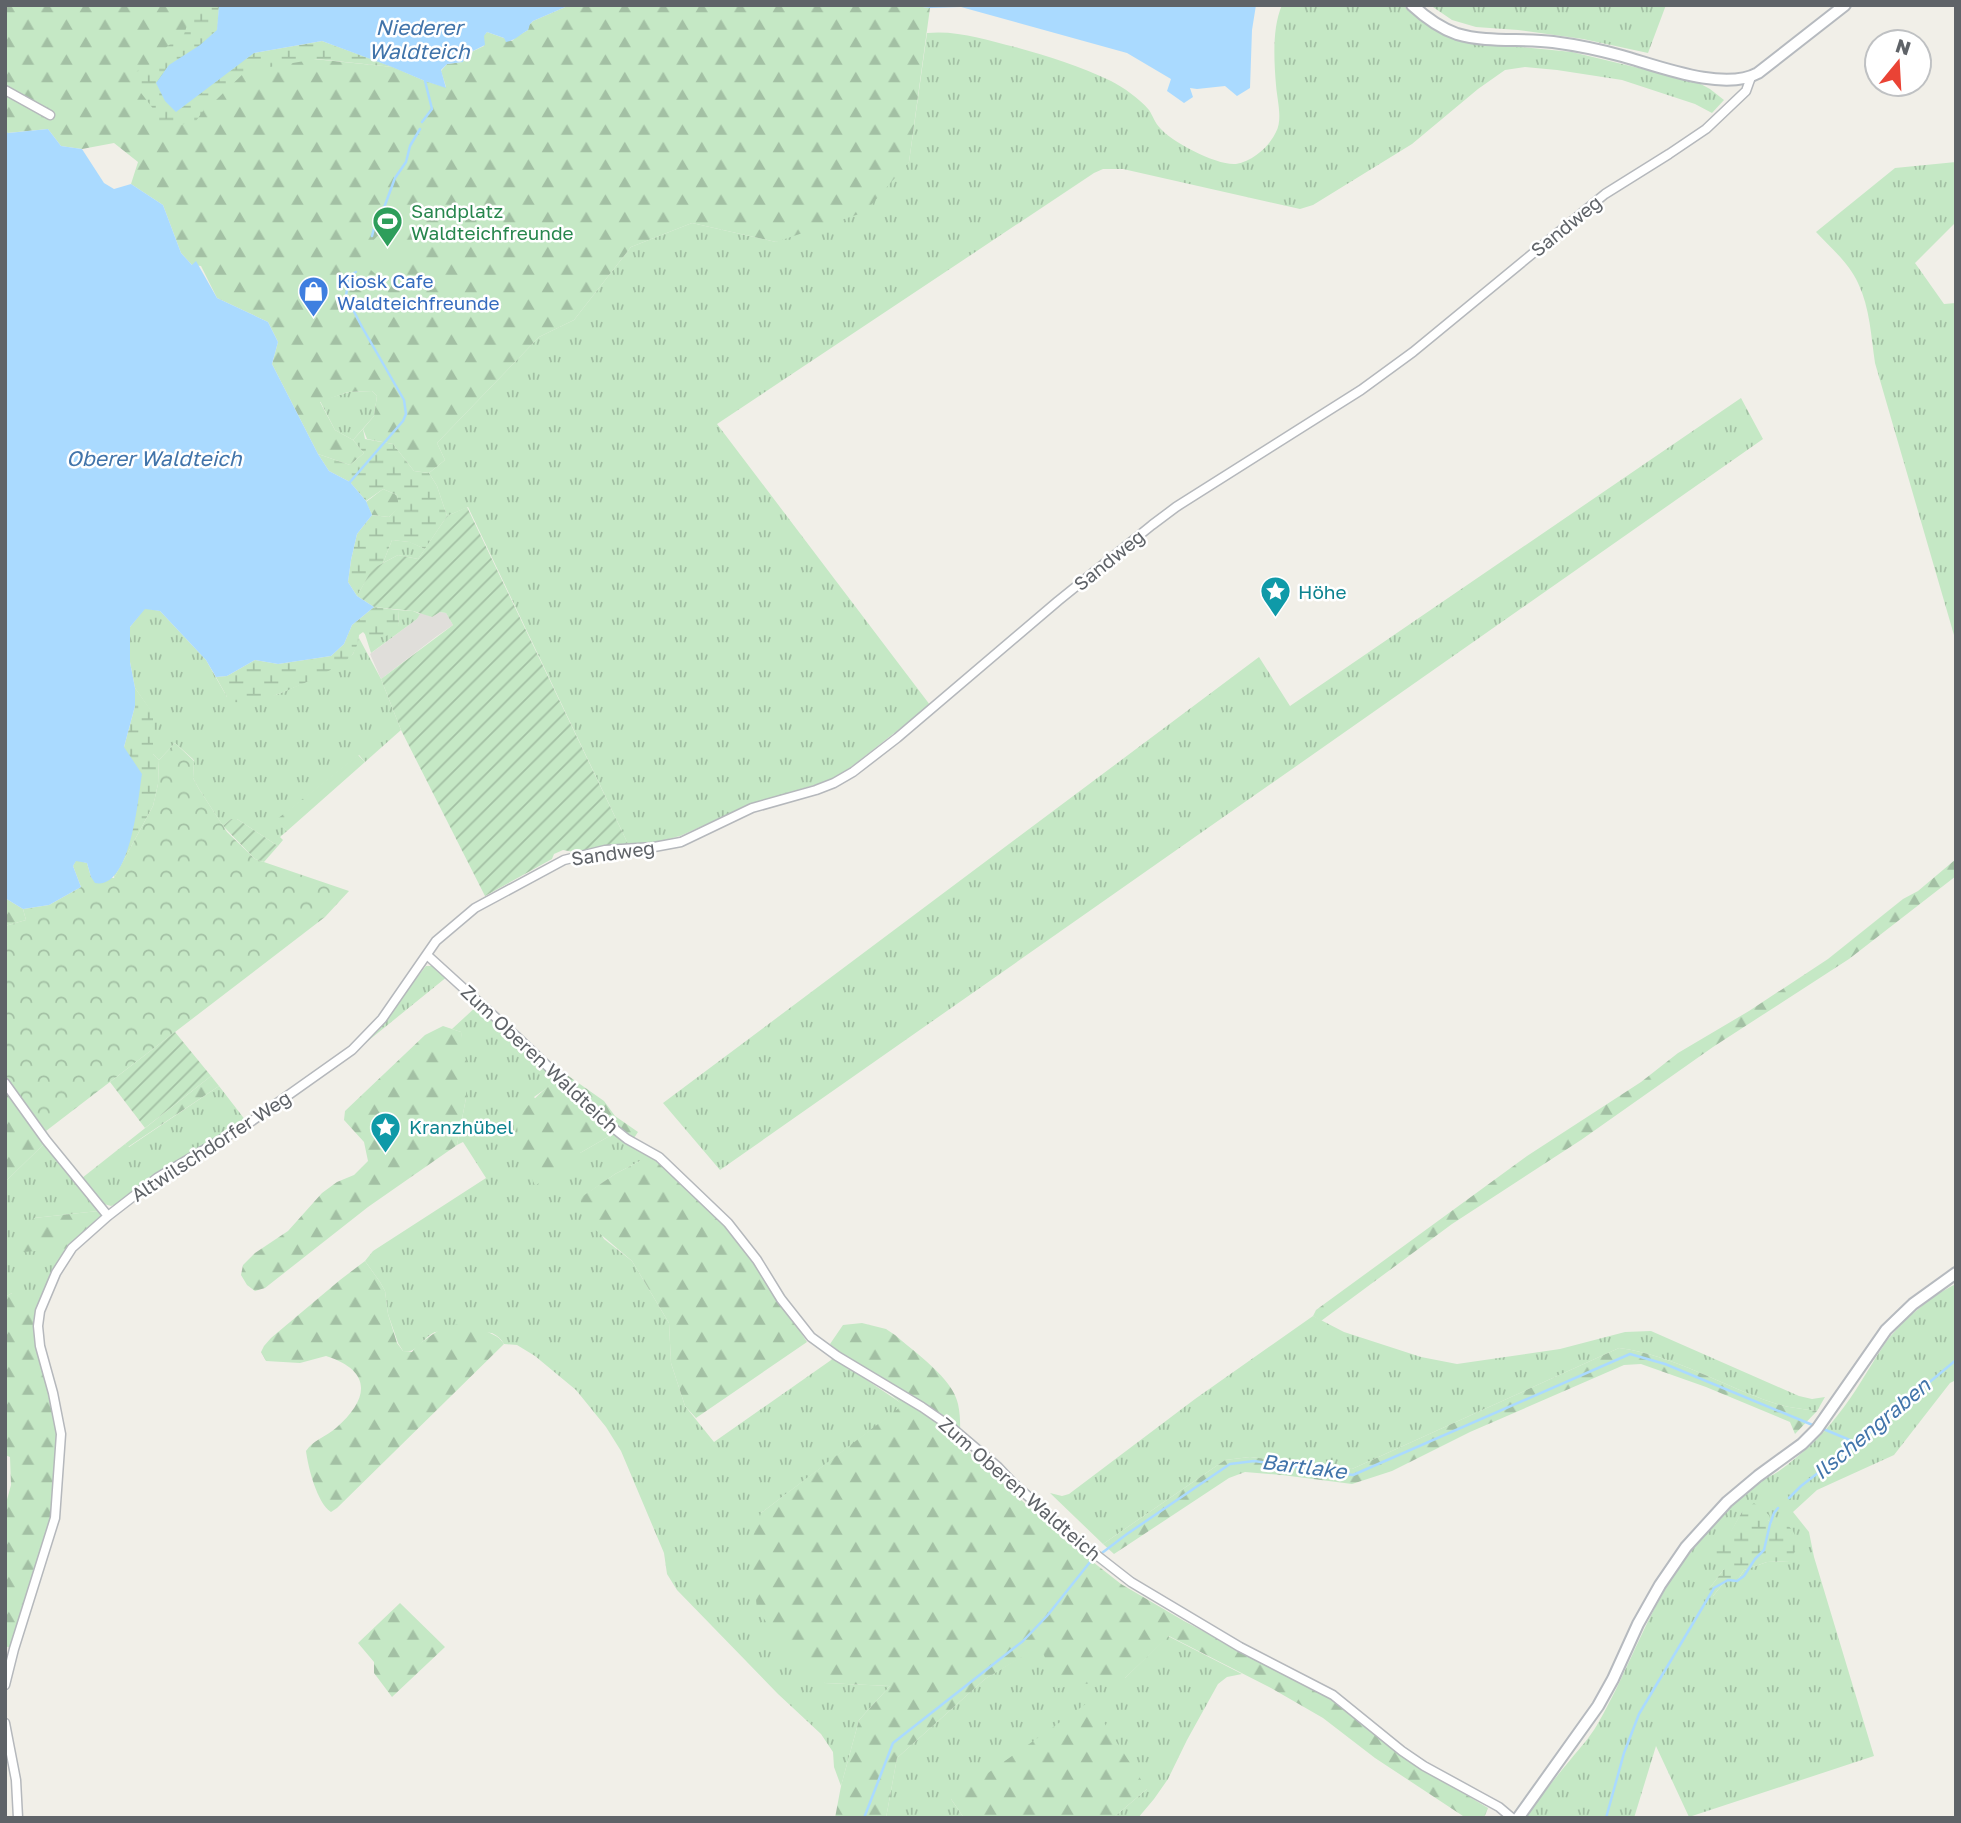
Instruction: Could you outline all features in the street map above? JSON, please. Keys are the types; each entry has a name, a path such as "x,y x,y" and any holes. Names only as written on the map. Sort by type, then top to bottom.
{"main road":[{"path":"1412,5 1440,26 1470,37 1570,45 1707,79 1722,80 1751,78 1845,5"},
{"path":"1518,1818 1598,1706 1638,1624 1686,1546 1727,1502 1802,1444 1820,1425 1886,1330 1913,1304 1956,1273"}],"street":[{"name":"Sandweg","path":"427,955 436,941 475,908 564,859 586,853 681,842 752,808 816,790 853,772 1152,525 1361,390 1413,352 1605,194 1706,129 1746,91 1751,78"},
{"path":"5,90 50,115"},
{"name":"Altwilschdorfer Weg","path":"5,1685 55,1518 61,1434 40,1346 38,1326 40,1311 55,1273 72,1248 157,1178 249,1123 352,1050 382,1019 427,955"},
{"name":"Zum Oberen Waldteich","path":"427,955 607,1123 627,1139 659,1157 728,1223 811,1337 951,1427 998,1467 1045,1513 1132,1582 1240,1647 1334,1695 1402,1751 1499,1807 1512,1818"},
{"path":"5,1083 46,1140 108,1216"},
{"path":"5,1723 16,1780 18,1818"}],"shaded area":[{"path":"420,612 432,617 440,612 446,613 453,625 381,679 370,654 417,619"}],"green space":[{"path":"5,5 219,5 217,30 254,53 393,67 446,87 441,71 447,64 463,62 465,55 484,46 484,35 487,32 512,41 528,30 533,21 570,5 908,5 930,8 909,162 865,212 776,242 692,223 631,247 574,320 539,337 437,443 445,460 429,473 414,471 393,444 367,439 363,429 374,416 377,396 372,391 348,392 320,402 335,430 353,440 364,453 350,465 318,454 272,364 278,342 268,322 217,298 201,266 192,265 181,253 163,205 131,184 138,162 114,143 82,149 61,146 48,129 5,131"},
{"path":"193,5 219,5 217,30 200,45 169,65 156,83 176,112 254,53 322,41 393,67 316,59 246,71 205,108 196,121 165,129 152,123 154,110 135,83 135,77 137,71 155,63 169,45 181,40"},
{"path":"1282,5 1402,5 1436,30 1459,41 1572,52 1697,82 1724,100 1712,113 1695,104 1622,80 1525,67 1505,70 1412,144 1313,205 1300,209 1123,169 1103,169 717,424 930,705 842,774 751,804 680,836 629,846 468,507 447,516 437,486 429,473 445,460 437,443 539,337 574,320 631,247 692,223 776,242 909,162 927,33 961,34 1076,66 1111,81 1141,101 1158,126 1174,140 1207,157 1236,164 1260,153 1273,138 1278,127 1274,44"},
{"path":"1430,5 1666,5 1648,53 1583,39 1476,27 1452,20"},
{"path":"1956,162 1956,222 1915,263 1944,304 1956,303 1956,642 1875,363 1870,322 1862,293 1850,269 1816,232 1895,168"},
{"name":"Sandplatz Waldteichfreunde","path":"382,231 407,254 394,268 369,245"},
{"path":"368,250 393,272 384,282 359,259"},
{"path":"372,391 377,396 374,416 353,440 335,430 320,401 349,392"},
{"path":"1741,398 1763,439 720,1170 663,1103 1259,657 1290,706"},
{"path":"363,429 365,439 393,444 414,471 429,473 437,486 447,516 425,549 409,542 392,540 383,563 372,570 357,596 348,582 357,534 372,515 389,517 399,507 397,495 383,489 366,501 350,482 329,471 318,454 350,465 364,453 353,440"},
{"path":"383,489 397,495 400,507 389,517 372,515 366,502"},
{"path":"467,507 629,846 574,852 563,850 554,854 552,859 485,896 401,730 381,679 453,625 446,613 440,612 432,617 413,611 374,607 357,596 372,569 398,555 418,559 447,516"},
{"path":"392,540 410,542 425,549 418,559 398,555 383,563"},
{"path":"374,607 398,610 399,625 386,636 369,638 363,632 359,635 353,653 345,661 290,690 254,702 232,702 216,677 227,676 255,660 278,664 331,656 344,644 352,625"},
{"path":"145,608 160,611 206,660 227,697 276,695 306,682 353,654 359,638 381,679 401,730 365,762 359,755 277,820 287,831 280,837 283,840 278,846 237,819 231,819 223,826 193,778 194,760 175,743 159,760 153,754 153,714 135,688 130,662 130,627"},
{"path":"398,610 420,614 371,653 364,631 399,625"},
{"path":"135,688 153,713 153,754 159,760 158,784 153,806 114,878 124,747 135,706"},
{"path":"175,743 194,761 193,778 227,832 255,859 349,891 325,917 46,1131 5,1075 5,926 26,920 23,909 49,905 81,887 73,866 76,860 87,863 91,877 114,878 153,806 158,784 159,760"},
{"path":"358,755 365,762 287,831 276,820"},
{"path":"231,819 237,819 278,846 264,862 255,859 223,826"},
{"path":"1956,859 1956,876 1849,959 1713,1047 1581,1140 1452,1224 1321,1321 1313,1316 1316,1310 1527,1156 1641,1082 1678,1053 1749,1011 1828,959"},
{"path":"5,898 23,909 26,920 5,926"},
{"path":"426,966 435,966 448,976 363,1045"},
{"path":"478,1005 558,1080 534,1097 580,1153 613,1134 659,1161 640,1161 615,1174 581,1198 604,1239 632,1261 669,1323 671,1363 685,1406 714,1442 834,1358 904,1405 761,1513 825,1683 890,1686 859,1720 841,1786 834,1767 833,1752 821,1734 778,1694 677,1590 667,1574 664,1553 621,1451 606,1427 576,1390 535,1356 517,1345 504,1344 492,1333 435,1332 408,1352 403,1351 398,1343 388,1314 385,1291 365,1261 373,1251 486,1178 463,1142 457,1145 466,1098 461,1032 452,1029"},
{"path":"443,1026 461,1032 466,1061 466,1098 457,1145 368,1207 265,1288 255,1291 241,1275 243,1265 255,1253 288,1231 322,1193 337,1182 354,1175 368,1161 364,1142 344,1120 345,1111 425,1035"},
{"path":"175,1032 211,1076 145,1128 110,1082"},
{"path":"567,1075 604,1101 615,1116 638,1132 634,1138 613,1134 580,1153 535,1186 521,1152 516,1120 545,1089"},
{"path":"211,1076 219,1086 128,1147 125,1144"},
{"path":"219,1086 246,1121 155,1174 117,1204 104,1204 82,1178 125,1144 129,1147"},
{"path":"5,1091 45,1143 5,1182"},
{"path":"45,1143 98,1211 34,1218 72,1248 40,1311 12,1293 5,1297 5,1182"},
{"path":"640,1161 659,1161 727,1226 807,1342 696,1418 685,1406 671,1363 669,1323 632,1261 585,1221 580,1198"},
{"path":"98,1211 104,1218 72,1248 11,1253 8,1247 34,1218"},
{"path":"365,1261 385,1291 388,1314 397,1343 403,1351 412,1352 436,1332 453,1325 488,1332 504,1344 331,1512 317,1493 306,1451 336,1428 355,1407 360,1396 359,1378 341,1362 326,1356 300,1363 266,1361 261,1352 271,1338"},
{"path":"1956,1284 1956,1380 1950,1383 1894,1455 1817,1490 1793,1512 1809,1532 1814,1557 1874,1756 1689,1817 1656,1746 1634,1818 1526,1818 1597,1725 1651,1615 1690,1553 1738,1499 1787,1465 1831,1424 1898,1328 1917,1310","holes":["1742,1512 1768,1520 1790,1561 1767,1562 1744,1570 1737,1581 1726,1580 1713,1596 1709,1589 1724,1569 1731,1532"]},
{"path":"12,1293 25,1293 40,1311 38,1326 61,1434 55,1518 14,1649 5,1646 5,1507 11,1485 10,1457 5,1455 5,1297"},
{"path":"1313,1316 1344,1332 1421,1357 1457,1364 1560,1349 1625,1332 1651,1331 1799,1396 1812,1399 1825,1397 1817,1411 1785,1406 1659,1357 1619,1348 1352,1469 1250,1457 1225,1460 1103,1544 1050,1493 1062,1496 1069,1494 1195,1399"},
{"path":"862,1323 886,1329 941,1375 955,1394 958,1404 960,1444 1065,1540 1121,1584 1184,1621 1337,1702 1425,1770 1488,1808 1484,1818 1466,1818 1375,1758 1323,1718 1169,1636 1125,1678 1058,1688 1040,1646 985,1679 897,1758 886,1818 835,1818 859,1720 890,1686 825,1683 788,1652 757,1609 750,1545 761,1513 903,1405 830,1344 843,1325"},
{"path":"1619,1348 1679,1364 1779,1405 1817,1411 1795,1434 1790,1422 1706,1387 1641,1364 1624,1365 1470,1432 1392,1471 1352,1484 1245,1472 1229,1478 1114,1554 1103,1544 1225,1460 1250,1457 1352,1469"},
{"path":"1754,1503 1770,1516 1768,1520 1772,1524 1786,1523 1799,1544 1790,1561 1767,1562 1744,1570 1737,1581 1726,1580 1713,1596 1708,1597 1709,1589 1724,1569 1715,1557 1714,1535 1721,1529 1731,1531 1742,1512"},
{"path":"400,1603 445,1647 392,1697 374,1673 374,1662 358,1643"},
{"path":"1168,1636 1242,1674 1227,1677 1218,1684 1168,1779 1138,1818 1113,1818 1147,1789 951,1799 964,1818 886,1818 897,1758 985,1679 1040,1645 1125,1678"},
{"path":"1090,1701 1147,1789 1113,1818 964,1818 951,1799"}],"water":[{"name":"Niederer Waldteich","path":"219,5 570,5 533,21 528,30 506,42 504,38 487,32 484,36 485,45 465,55 463,62 447,64 441,70 446,88 322,41 254,53 176,112 165,101 156,83 169,65 200,45 217,30"},
{"path":"908,5 1256,5 1252,30 1250,88 1237,96 1225,86 1190,88 1193,97 1184,103 1167,91 1171,79 1127,53 961,7 930,8"},
{"name":"Oberer Waldteich","path":"48,129 61,146 82,149 104,183 114,189 131,184 163,205 181,253 192,265 196,261 217,298 268,322 278,342 272,364 318,454 329,471 350,482 366,501 372,515 357,534 348,582 357,596 374,607 352,625 344,644 331,656 278,664 255,660 227,676 216,677 206,660 160,611 145,609 130,627 130,662 135,706 124,747 142,774 135,821 125,858 117,872 107,881 95,883 87,863 76,861 73,866 81,887 49,905 23,909 5,898 5,131 8,133"}],"waterway":[{"path":"422,122 432,109 425,81"},
{"path":"372,236 395,178 406,162 410,146 420,129"},
{"path":"350,482 403,421 406,414 404,400 346,296 349,276 356,272"},
{"name":"Bartlake","path":"864,1818 893,1743 1023,1641 1047,1616 1090,1562 1230,1464 1254,1461 1353,1475 1630,1354 1665,1364 1815,1426"},
{"name":"Ilschengraben","path":"1789,1498 1956,1360"},
{"name":"Bartlake","path":"1821,1428 1857,1443"},
{"name":"Ilschengraben","path":"1606,1818 1624,1753 1639,1714 1714,1588 1728,1580 1737,1581 1744,1576 1764,1550 1770,1524 1778,1508"}],"place":[{"name":"Sandplatz Waldteichfreunde","path":"388,249"},
{"name":"Kiosk Cafe Waldteichfreunde","path":"314,319"},
{"name":"Höhe","path":"1275,619"},
{"name":"Kranzhübel","path":"386,1154"}]}
